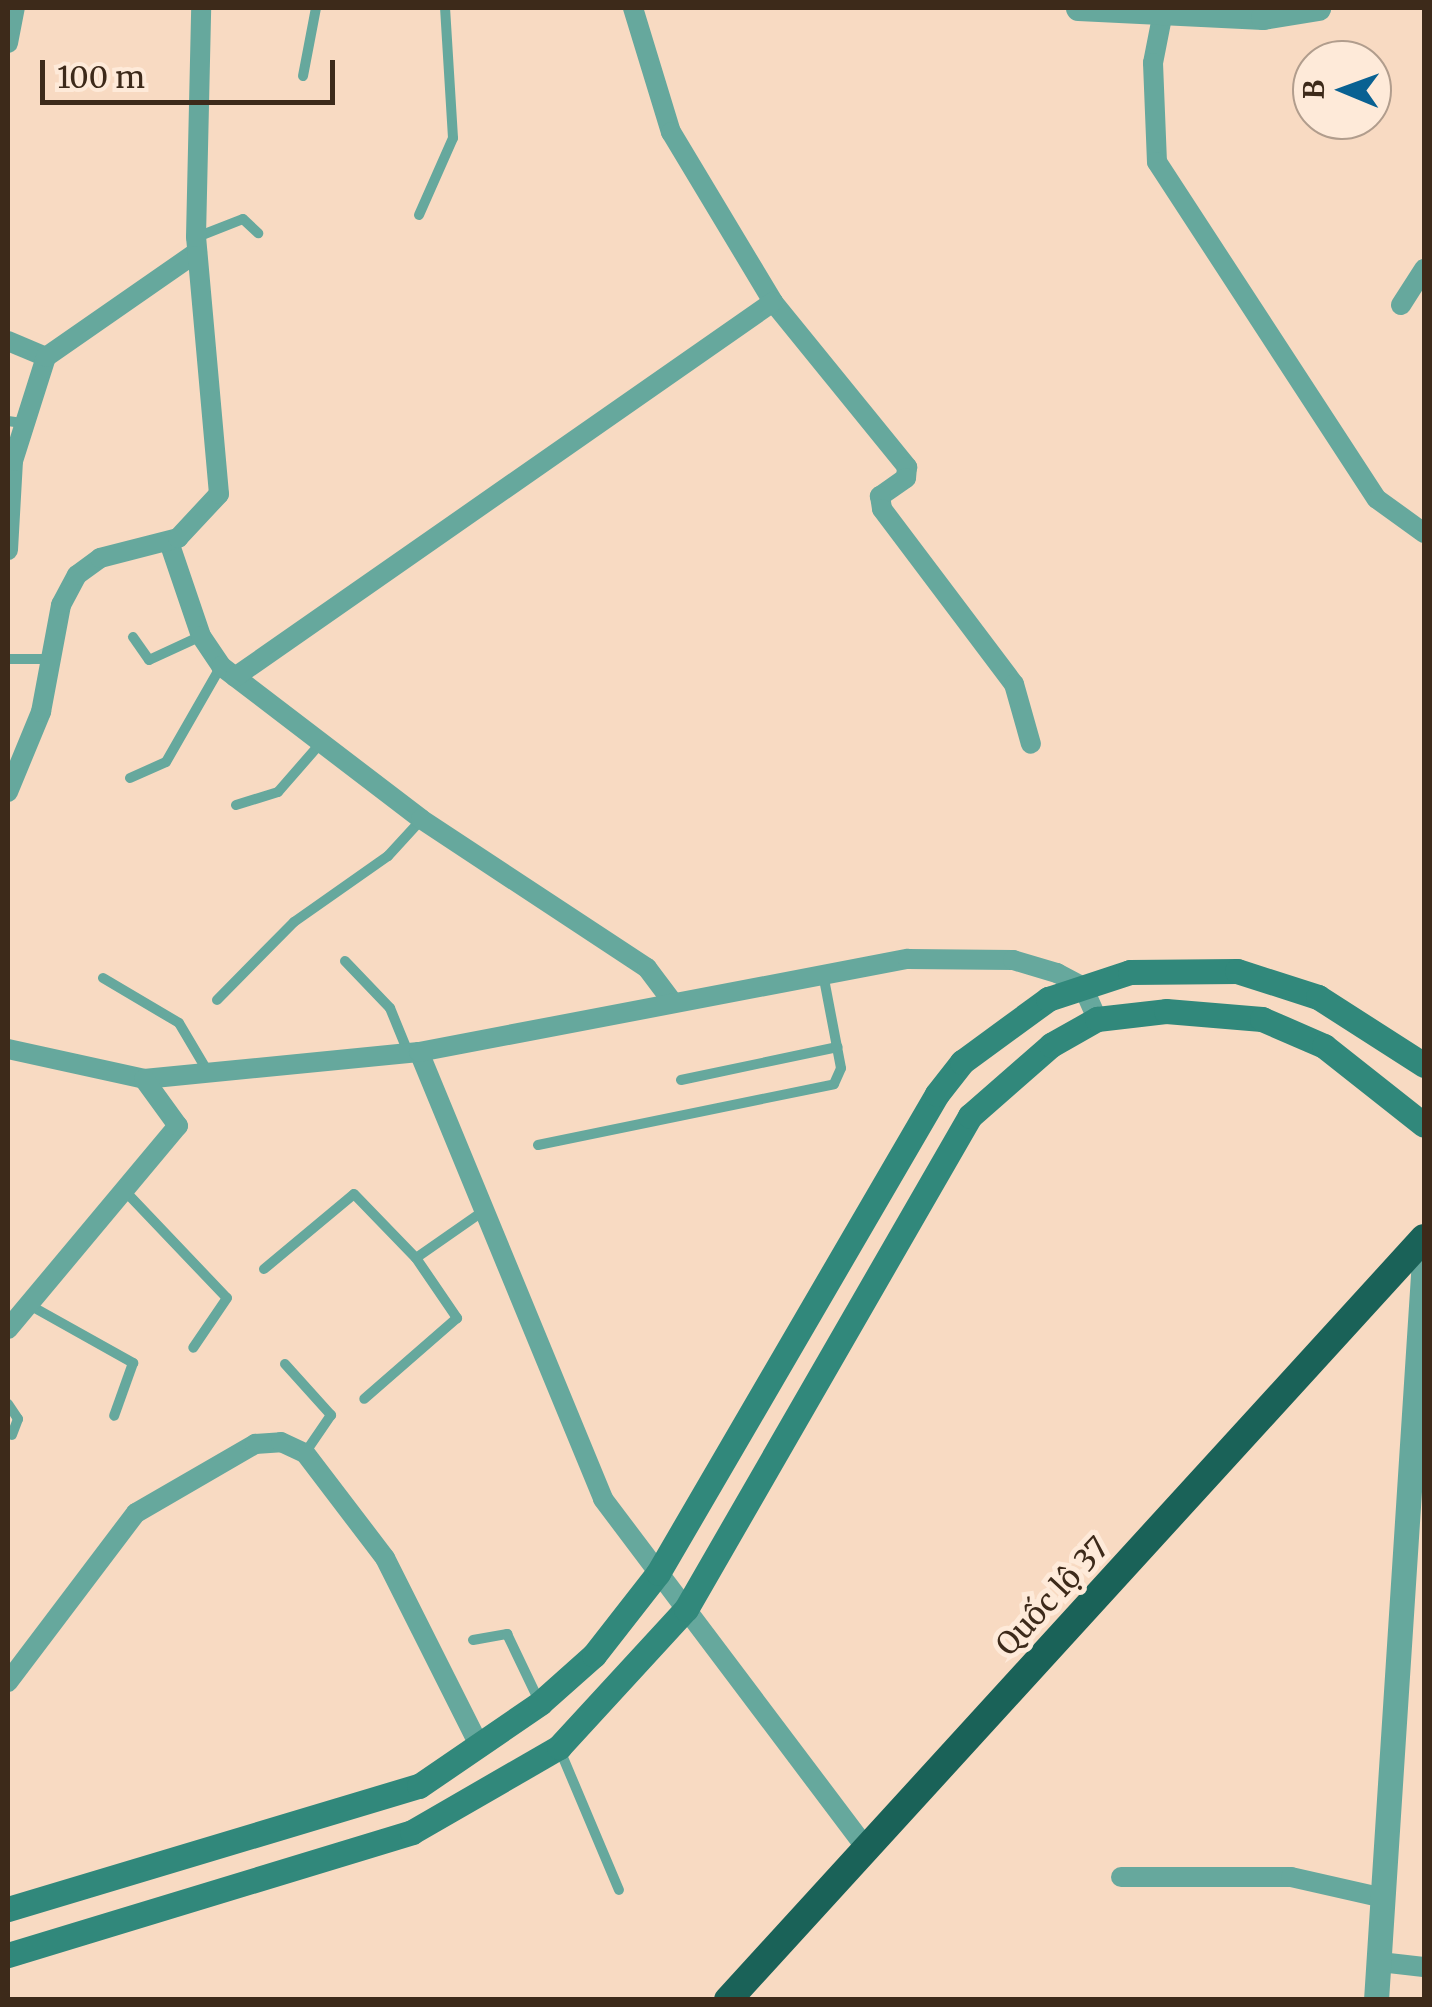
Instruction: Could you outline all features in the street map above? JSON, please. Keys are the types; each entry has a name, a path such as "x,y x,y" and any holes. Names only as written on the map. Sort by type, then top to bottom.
{"highway":[{"name":"Quốc lộ 37","path":"728,2000 1424,1238"}],"main road":[{"path":"8,1909 355,1809 419,1786 540,1704 594,1655 658,1573 937,1094 994,1034 1083,988 1167,969 1236,972 1318,997 1424,1064"},
{"path":"8,1954 412,1832 559,1747 686,1609 970,1116 1051,1045 1096,1017 1166,1010 1262,1019 1324,1046 1424,1125"}],"street":[{"path":"8,43 14,8"},
{"path":"8,792 41,712 61,605 86,566 169,542 220,494 196,245 201,8"},
{"path":"633,8 671,132 773,302 907,467 880,504 1014,684 1032,744"},
{"path":"1078,8 1264,17 1318,8"},
{"path":"1163,12 1152,77 1157,162 1377,499 1424,533"},
{"path":"8,550 15,422 46,357 196,245"},
{"path":"1401,305 1424,268"},
{"path":"228,671 773,302"},
{"path":"8,341 46,357"},
{"path":"169,542 200,636 228,671 318,745 421,820 647,968 670,1000"},
{"path":"9,1055 144,1079 413,1052 822,968 1013,960 1083,988 1096,1017"},
{"path":"413,1052 604,1499 866,1848"},
{"path":"8,1330 33,1307 120,1185 178,1126 144,1079"},
{"path":"1376,2000 1419,1426 1424,1260"},
{"path":"8,1682 136,1513 265,1440 304,1453 400,1581 480,1748"},
{"path":"1120,1877 1291,1877 1384,1898"},
{"path":"1380,1962 1424,1966"}],"lane":[{"path":"304,76 316,8"},
{"path":"419,215 454,128 446,8"},
{"path":"196,245 243,219 258,233"},
{"path":"133,637 149,660 200,636"},
{"path":"8,659 50,659"},
{"path":"130,778 166,762 228,671"},
{"path":"236,806 278,792 318,745"},
{"path":"217,1000 294,922 388,856 421,820"},
{"path":"345,961 390,1008 413,1052"},
{"path":"538,1145 826,1088 840,1077 822,968"},
{"path":"103,978 179,1023 208,1072"},
{"path":"681,1080 838,1047"},
{"path":"120,1185 227,1298 193,1348"},
{"path":"264,1269 354,1194 416,1258 456,1318 364,1399"},
{"path":"416,1258 482,1212"},
{"path":"33,1307 133,1363 114,1416"},
{"path":"285,1364 331,1415 304,1453"},
{"path":"8,1404 18,1419 12,1434"},
{"path":"473,1640 507,1634 540,1704"},
{"path":"559,1747 619,1890"}]}
